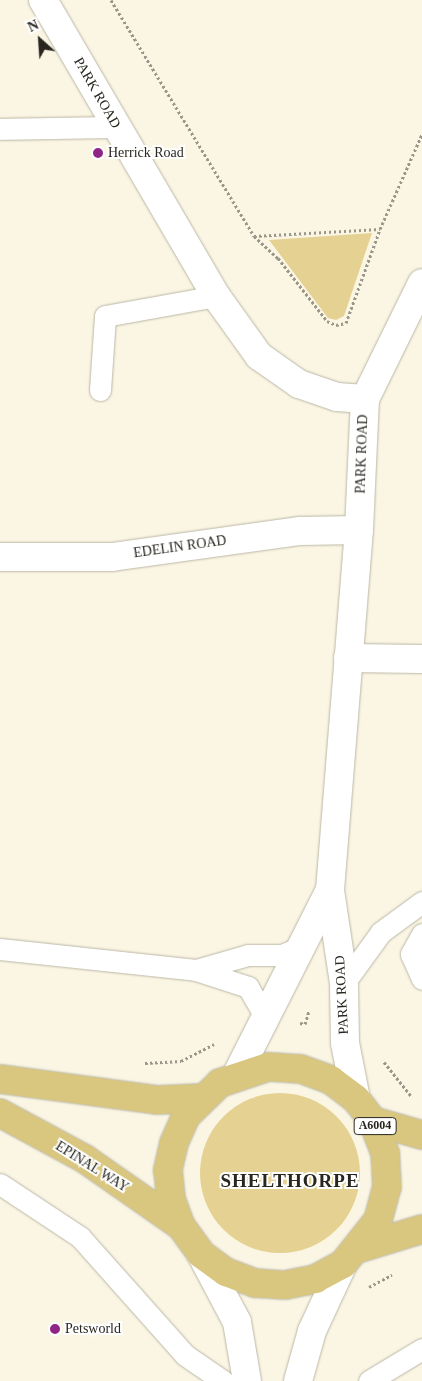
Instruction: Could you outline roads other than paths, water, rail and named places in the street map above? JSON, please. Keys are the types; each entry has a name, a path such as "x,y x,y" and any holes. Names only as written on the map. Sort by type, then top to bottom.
{"main road":[{"name":"A6004","path":"351,1256 378,1220 387,1187 385,1153 373,1121 356,1099 331,1080 300,1069 268,1066 237,1074 202,1098 186,1116 168,1170 171,1199 180,1226 202,1254 226,1272 255,1282 285,1285 315,1279 351,1256 422,1229"},
{"path":"0,1079 157,1100 202,1098"},
{"name":"EPINAL WAY","path":"0,1113 85,1160 180,1226"},
{"name":"A6004","path":"373,1121 422,1135"}],"street":[{"name":"PARK ROAD","path":"43,0 216,296 267,362 300,384 337,397 365,399 359,530 330,890 344,983 345,1044 356,1099"},
{"path":"365,399 422,283"},
{"name":"EDELIN ROAD","path":"0,557 112,557 300,531 359,530"},
{"path":"348,658 422,659"},
{"name":"PARK ROAD","path":"237,1074 330,890"},
{"path":"202,1254 237,1322 247,1381"},
{"path":"298,1381 312,1332 351,1256"}],"lane":[{"path":"0,129 117,127"},
{"path":"100,390 105,316 216,296"},
{"path":"344,983 381,932 422,902"},
{"path":"422,934 411,954 422,979"},
{"path":"196,970 248,955 282,955 301,946"},
{"path":"0,950 196,970 248,986 265,1017"},
{"path":"0,1184 80,1237 185,1356 223,1381"},
{"path":"369,1381 422,1349"}],"place":[{"name":"Herrick Road","path":"98,153"},
{"name":"Petsworld","path":"55,1329"}],"district":[{"name":"SHELTHORPE","path":"290,1181"}]}
